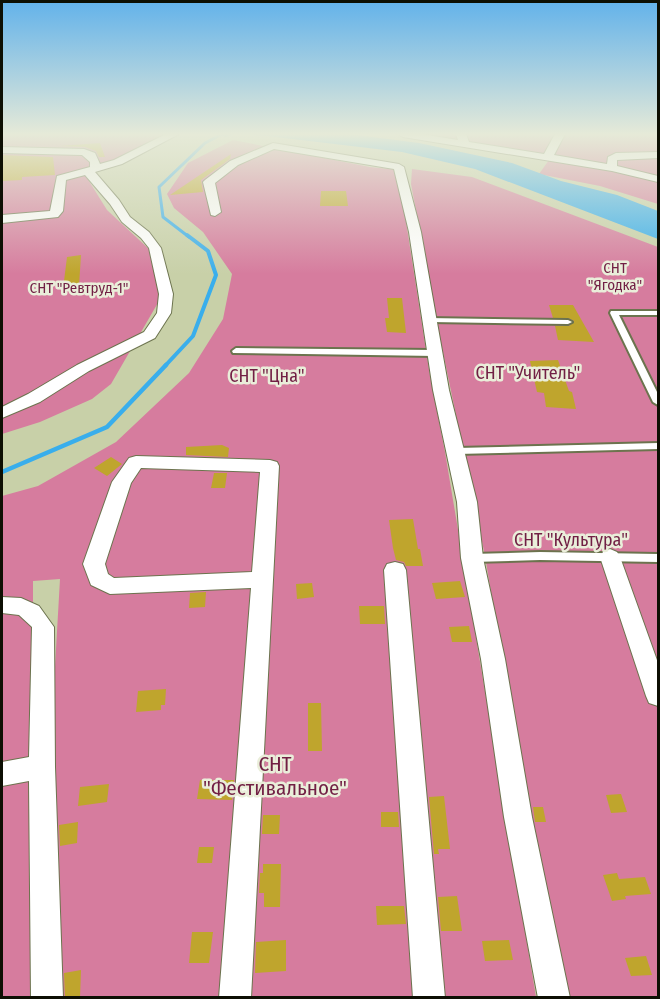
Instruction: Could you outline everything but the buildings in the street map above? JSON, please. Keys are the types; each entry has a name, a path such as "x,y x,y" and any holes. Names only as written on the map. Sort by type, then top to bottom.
{"street":[{"path":"2,219 54,214 57,211 61,181"},
{"path":"2,412 34,398 83,368 150,335 165,313 166,294 155,248 145,235 126,219 99,181"},
{"path":"210,181 208,182 215,212"},
{"path":"403,181 410,202 441,390 467,502 472,558 493,659 518,817 554,998"},
{"path":"235,998 270,466 136,462 122,482 94,564 99,579 110,586 261,580"},
{"path":"610,557 658,696"},
{"path":"394,570 429,998"},
{"path":"2,605 28,608 39,617 43,627 42,767 46,998"},
{"path":"2,774 42,767"}],"lane":[{"path":"658,313 614,314 658,402"},
{"path":"430,320 568,322"},
{"path":"236,351 435,353"},
{"path":"457,451 658,446"},
{"path":"472,558 540,556 658,558"}],"green space":[{"name":"СНТ \"Ревтруд-1\"","path":"2,181 89,181 107,210 150,250 158,274 159,301 111,384 92,399 40,422 2,434"},
{"name":"СНТ \"Фестивальное\"","path":"176,181 400,181 430,376 445,452 536,997 54,997 54,684 60,579 33,581 33,997 2,998 2,496 38,486 116,442 189,373 223,319 232,274 203,232 174,208 167,194"},
{"path":"411,181 482,181 658,247 658,997 564,997 526,803 485,556"},
{"path":"573,181 658,181 658,204 600,186"}],"water":[{"path":"505,181 560,181 617,195 658,211 658,239"}],"waterway":[{"path":"166,181 159,187 163,217 189,237"},
{"path":"165,366 193,336 216,275 208,251 187,235"},
{"path":"2,472 107,427 166,365"}],"park label":[{"name":"СНТ \"Ягодка\"","path":"615,276"},
{"name":"СНТ \"Учитель\"","path":"528,373"},
{"name":"СНТ \"Цна\"","path":"267,376"},
{"name":"СНТ \"Культура\"","path":"571,540"}]}
